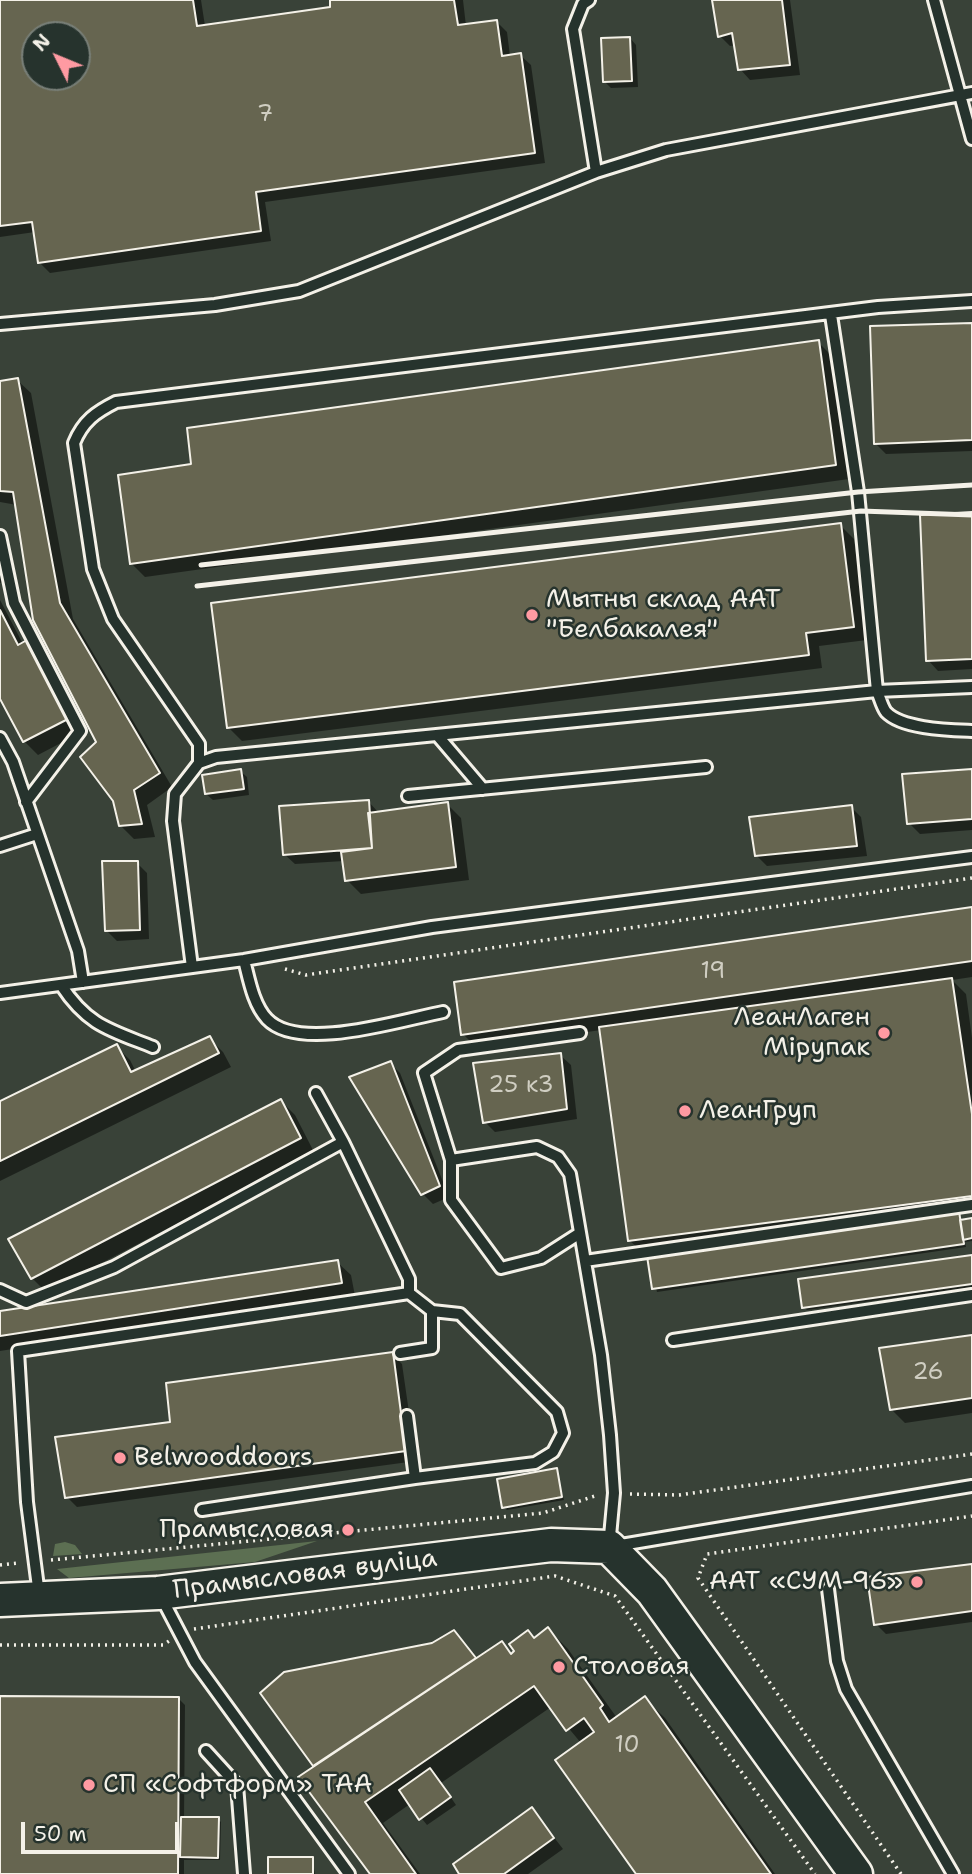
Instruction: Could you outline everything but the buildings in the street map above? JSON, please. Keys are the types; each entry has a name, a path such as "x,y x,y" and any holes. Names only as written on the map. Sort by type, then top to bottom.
{"main road":[{"name":"Прамысловая вуліца","path":"0,1600 158,1593 551,1545 609,1547"},
{"path":"609,1547 652,1591 856,1874"}],"lane":[{"path":"589,0 583,4 573,29 596,172"},
{"path":"934,0 967,94 972,137"},
{"path":"0,324 215,305 299,291 596,172 666,150 967,94"},
{"path":"199,763 199,744 113,619 93,569 74,443 89,417 116,402 831,315 878,307 972,301"},
{"path":"831,315 858,492 877,691 885,710 898,720 940,730 972,731"},
{"path":"0,536 13,603 80,731 26,802"},
{"path":"192,967 173,821 175,794 199,763 216,757 877,691 972,687"},
{"path":"437,735 483,789"},
{"path":"0,738 26,802 78,951 83,982"},
{"path":"408,796 706,767"},
{"path":"0,846 37,834"},
{"path":"0,993 244,960 432,927 972,858"},
{"path":"244,960 253,995 267,1019 286,1034 322,1036 443,1012"},
{"path":"61,985 76,1009 104,1028 153,1047"},
{"path":"580,1032 458,1050 424,1073 451,1160 451,1200 501,1268 541,1258 580,1233"},
{"path":"316,1093 410,1279 409,1293"},
{"path":"0,1290 26,1302 114,1267 343,1142"},
{"path":"451,1160 537,1147 558,1157 570,1174 601,1355 614,1493 609,1547 972,1486"},
{"path":"585,1261 972,1205"},
{"path":"40,1598 27,1502 18,1351 409,1293 432,1311 460,1314 557,1412 563,1433 553,1452 535,1463 202,1510"},
{"path":"673,1340 972,1295"},
{"path":"400,1353 432,1348 432,1311"},
{"path":"407,1416 415,1478"},
{"path":"828,1589 837,1661 846,1689 953,1874"},
{"path":"158,1593 195,1662 349,1874"},
{"path":"206,1751 237,1785 244,1874"}],"path":[{"path":"274,955 279,968 306,975 972,878"},
{"path":"0,1565 544,1513 604,1493 680,1495 972,1454"},
{"path":"901,1874 698,1578 707,1554 972,1516"},
{"path":"0,1644 163,1644 204,1625 555,1576 615,1596 815,1874"}],"shaded area":[{"path":"0,0 972,0 972,1874 0,1874"}],"green space":[{"path":"317,1541 255,1562 69,1578 57,1569"},
{"path":"65,1542 75,1545 82,1554 53,1556 55,1544"}],"railway":[{"path":"201,565 858,492 972,485"},
{"path":"197,586 861,511 972,515"}],"place":[{"name":"Мытны склад ААТ \"Белбакалея\"","path":"532,615"},
{"name":"ЛеанЛаген Мірупак","path":"884,1033"},
{"name":"ЛеанГруп","path":"685,1111"},
{"name":"Belwooddoors","path":"120,1458"},
{"name":"Прамысловая","path":"348,1530"},
{"name":"ААТ «СУМ-96»","path":"917,1582"},
{"name":"Столовая","path":"559,1667"},
{"name":"СП «Софтформ» ТАА","path":"89,1785"}]}
